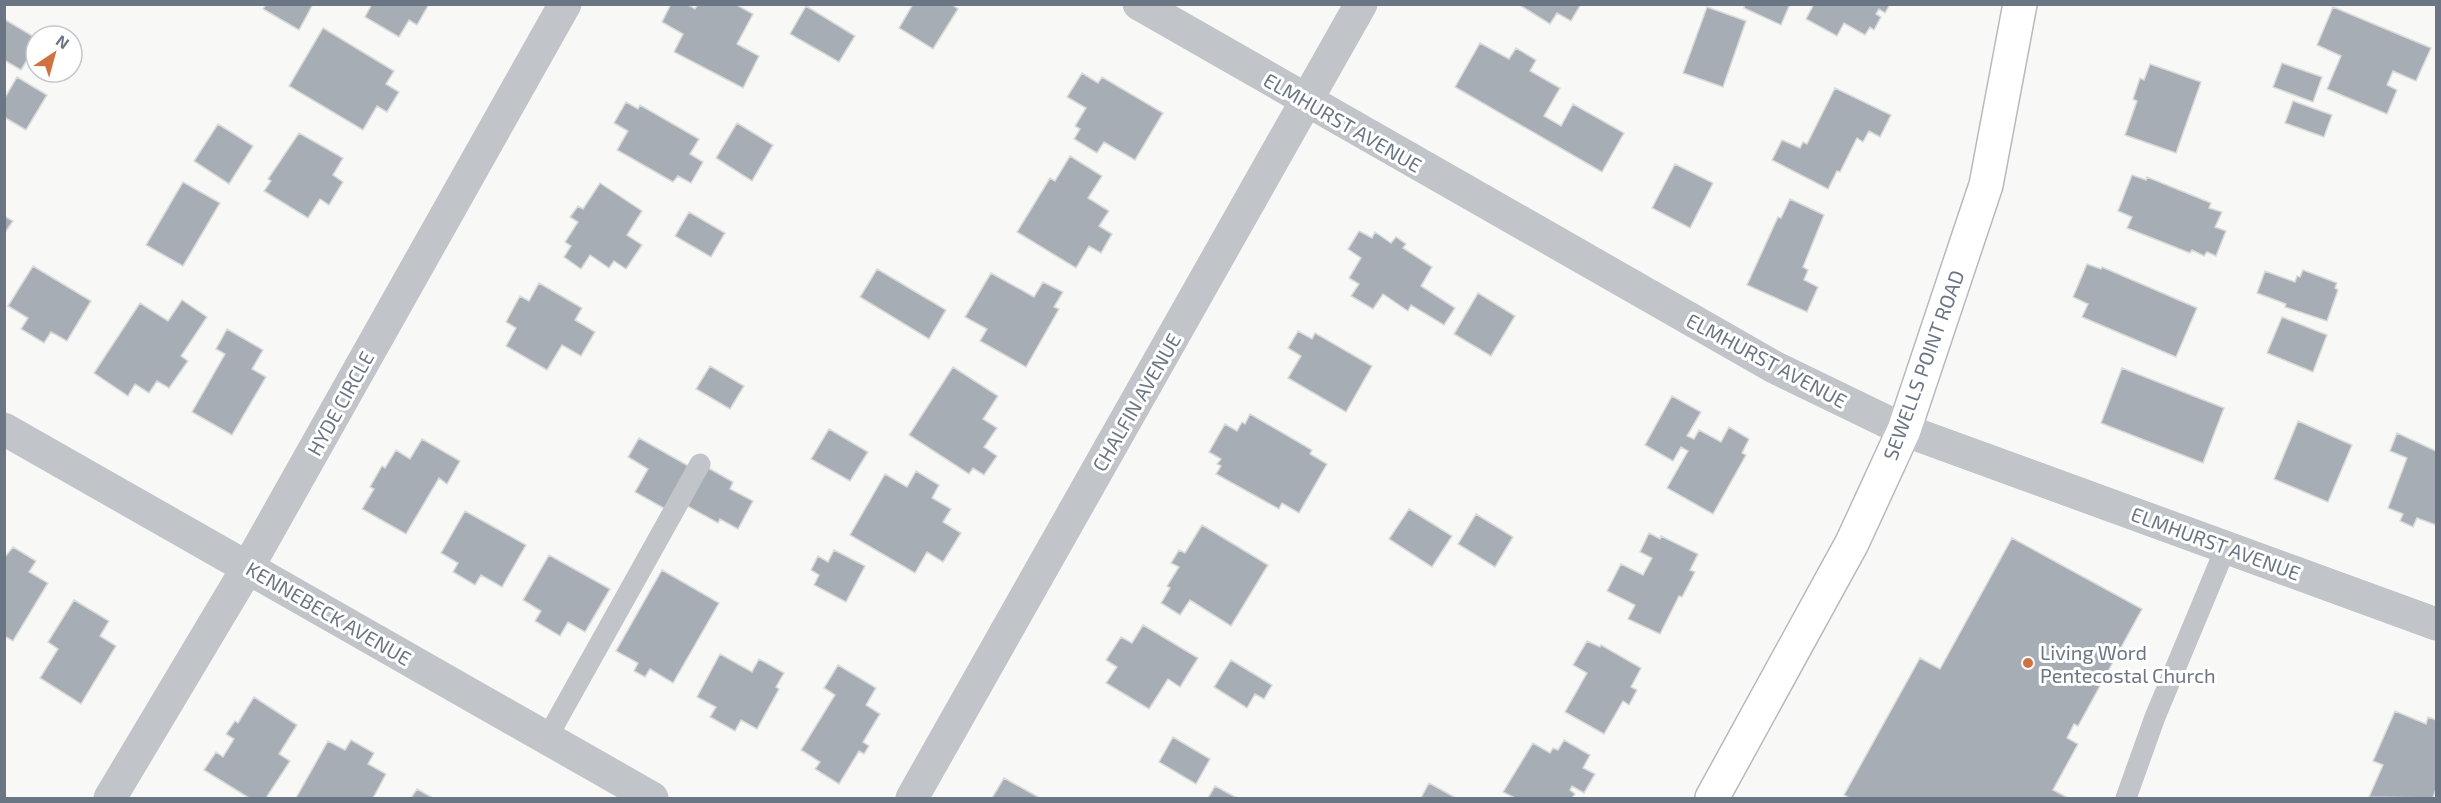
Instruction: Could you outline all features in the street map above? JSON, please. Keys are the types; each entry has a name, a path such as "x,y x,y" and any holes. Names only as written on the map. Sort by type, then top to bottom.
{"main road":[{"name":"SEWELLS POINT ROAD","path":"1712,798 1852,543 1904,430 1986,185 2020,4"}],"street":[{"name":"HYDE CIRCLE","path":"110,798 248,567 565,4"},
{"name":"ELMHURST AVENUE","path":"1139,4 1774,367 1904,430 2436,624"},
{"name":"CHALFIN AVENUE","path":"912,798 1361,4"},
{"name":"KENNEBECK AVENUE","path":"4,429 652,798"}],"lane":[{"path":"547,738 700,464"},
{"path":"2126,798 2155,717 2226,547"}],"building":[{"path":"266,4 313,4 299,30 263,9"},
{"path":"372,4 429,4 417,25 409,20 399,37 365,17"},
{"path":"671,4 687,4 695,9 698,4 735,4 753,14 737,44 759,56 743,88 674,52 683,34 662,22"},
{"path":"913,4 951,4 958,9 933,49 899,28"},
{"path":"1518,4 1581,4 1571,21 1557,13 1550,24"},
{"path":"1745,4 1790,4 1781,25 1744,8"},
{"path":"1814,4 1890,4 1885,13 1879,9 1876,14 1881,17 1874,30 1870,27 1865,35 1844,23 1837,36 1806,19"},
{"path":"806,6 855,36 839,62 790,34"},
{"path":"1707,7 1746,21 1723,87 1683,73"},
{"path":"2333,7 2431,48 2416,81 2393,71 2387,85 2397,90 2387,114 2327,89 2341,56 2317,45"},
{"path":"4,19 24,31 24,65 21,70 4,60"},
{"path":"323,28 394,71 386,84 399,92 387,112 377,106 363,130 289,86"},
{"path":"1480,43 1509,59 1516,48 1536,60 1530,71 1560,88 1544,116 1561,126 1573,104 1624,133 1602,172 1455,87"},
{"path":"2282,63 2322,77 2313,102 2273,87"},
{"path":"2150,64 2201,82 2176,153 2125,135 2137,101 2133,99 2140,78 2144,80"},
{"path":"1082,73 1098,83 1102,77 1163,113 1135,160 1104,142 1097,153 1074,139 1080,129 1075,126 1086,108 1067,97"},
{"path":"17,77 24,81 24,84 29,84 47,95 26,130 4,117 4,99"},
{"path":"1835,88 1891,115 1880,137 1869,131 1863,142 1857,138 1840,172 1837,171 1828,189 1772,160 1782,140 1800,148 1803,142 1807,144"},
{"path":"2293,101 2332,115 2324,137 2285,123"},
{"path":"626,102 638,109 640,105 699,139 690,154 703,162 691,183 678,176 673,182 617,150 628,131 614,123"},
{"path":"737,123 773,145 752,181 716,158"},
{"path":"218,124 253,146 229,184 194,161"},
{"path":"299,133 343,158 333,175 343,182 329,205 320,199 308,218 264,191 271,181 268,179"},
{"path":"1070,156 1102,176 1088,198 1109,211 1099,226 1112,234 1101,253 1089,246 1076,268 1017,232 1050,178 1055,181"},
{"path":"1675,164 1713,183 1690,228 1652,208"},
{"path":"2132,175 2146,180 2147,177 2211,203 2209,208 2222,212 2215,227 2226,231 2216,256 2207,252 2204,256 2192,250 2190,253 2127,228 2132,217 2118,211"},
{"path":"183,182 220,203 183,266 146,245"},
{"path":"600,183 642,211 627,235 642,245 626,269 614,261 609,268 590,255 581,269 564,257 571,246 565,242 578,222 570,217 578,206 583,209"},
{"path":"1790,199 1824,215 1803,267 1808,270 1804,280 1818,287 1807,312 1747,285 1778,217 1781,218"},
{"path":"689,212 725,233 711,257 675,236"},
{"path":"4,216 13,221 4,234"},
{"path":"1359,231 1372,238 1375,232 1391,243 1396,237 1406,244 1403,248 1432,267 1421,286 1455,308 1444,325 1411,305 1408,311 1383,294 1373,309 1351,296 1359,284 1349,278 1361,258 1348,249"},
{"path":"2087,264 2101,269 2102,267 2197,308 2176,357 2082,317 2088,304 2073,297"},
{"path":"33,266 91,301 67,341 51,332 44,343 21,329 28,318 8,306"},
{"path":"877,269 946,310 929,339 860,297"},
{"path":"2303,270 2337,283 2335,288 2338,290 2327,321 2285,307 2286,304 2257,293 2265,271 2295,282"},
{"path":"991,273 1034,297 1043,282 1063,292 1054,307 1059,309 1026,367 980,341 987,329 965,317"},
{"path":"539,283 582,308 575,320 595,332 581,356 562,345 547,370 506,346 516,328 506,322 520,296 529,301"},
{"path":"1478,293 1515,316 1491,356 1454,334"},
{"path":"182,300 207,317 181,356 188,361 169,388 157,381 149,393 135,384 128,396 94,373 140,303 168,321"},
{"path":"2282,317 2327,335 2313,372 2267,353"},
{"path":"227,329 263,350 252,369 266,377 232,435 192,412 225,354 216,349"},
{"path":"1298,331 1312,339 1315,333 1372,366 1346,412 1288,378 1301,356 1288,348"},
{"path":"710,366 744,386 730,409 696,389"},
{"path":"953,367 998,396 983,419 997,428 984,447 997,456 984,475 973,468 969,474 909,435"},
{"path":"2122,368 2224,408 2203,463 2101,423"},
{"path":"1672,396 1701,412 1687,436 1694,439 1699,430 1721,442 1729,427 1749,439 1742,453 1746,455 1713,514 1667,488 1688,451 1681,447 1673,461 1645,445"},
{"path":"1250,414 1312,450 1310,454 1327,464 1299,513 1282,503 1279,509 1216,474 1221,466 1217,464 1221,459 1209,452 1225,424 1237,431 1242,422 1245,424"},
{"path":"2298,421 2352,445 2328,502 2274,479"},
{"path":"829,429 868,452 850,481 811,459"},
{"path":"2397,433 2436,451 2436,525 2417,518 2413,527 2400,521 2403,514 2388,508 2407,458 2390,451"},
{"path":"639,438 692,468 667,510 635,492 648,469 628,457"},
{"path":"422,439 460,461 447,484 439,478 406,534 362,509 374,489 370,487 382,466 385,468 396,450 410,459"},
{"path":"703,465 733,482 730,489 753,501 738,529 720,519 718,523 682,503"},
{"path":"916,471 939,485 932,498 951,509 943,522 961,533 943,562 927,552 915,573 850,535 885,474 907,487"},
{"path":"1409,509 1452,536 1432,567 1389,539"},
{"path":"465,511 526,545 502,587 481,575 475,585 453,572 458,563 441,553"},
{"path":"1476,514 1513,537 1495,567 1458,544"},
{"path":"1202,525 1268,565 1231,626 1190,600 1180,615 1161,603 1170,588 1167,586 1179,567 1171,563 1179,550 1185,553"},
{"path":"1649,533 1660,539 1661,536 1698,554 1690,570 1695,572 1682,597 1679,596 1660,634 1628,619 1635,605 1607,591 1621,564 1643,575 1652,558 1640,552"},
{"name":"Living Word Pentecostal Church","path":"2012,538 2142,609 2078,726 2074,724 2067,738 2078,744 2053,790 2068,798 1849,798 1844,795 1920,658 1940,669"},
{"path":"13,547 36,561 29,572 48,583 13,641 4,636 4,558"},
{"path":"834,550 865,566 846,602 814,585 819,575 811,570 818,556 828,562"},
{"path":"549,555 610,589 585,632 568,622 560,636 535,621 541,611 523,600"},
{"path":"662,570 719,603 673,683 650,669 645,677 634,671 638,663 616,651"},
{"path":"74,600 109,621 100,636 116,646 81,704 40,678 58,649 48,642"},
{"path":"1143,625 1198,658 1180,687 1168,679 1149,709 1106,683 1117,667 1106,660 1121,637 1132,643"},
{"path":"1587,641 1600,647 1601,645 1641,668 1631,687 1637,690 1629,705 1623,701 1604,734 1565,712 1587,673 1573,665"},
{"path":"720,654 752,672 759,659 784,673 776,687 779,689 757,729 741,720 735,731 710,717 716,707 697,697"},
{"path":"1231,660 1272,685 1264,699 1255,694 1247,708 1214,687"},
{"path":"838,665 876,688 866,705 880,714 863,742 869,746 864,754 859,751 839,784 815,769 820,762 801,750 835,695 824,688"},
{"path":"254,697 297,725 279,754 290,761 266,798 249,798 204,770 216,752 223,757 234,739 226,734 235,721 238,723"},
{"path":"2395,711 2426,724 2428,717 2436,720 2436,789 2433,798 2369,797 2383,765 2373,761"},
{"path":"1173,737 1210,759 1196,784 1159,762"},
{"path":"351,740 374,753 368,764 386,774 373,798 296,798 328,741 345,750"},
{"path":"1564,740 1590,755 1583,768 1595,774 1584,793 1572,786 1570,790 1575,794 1572,798 1515,798 1503,792 1533,743 1550,753 1553,748 1558,750"},
{"path":"1004,778 1040,798 992,798"},
{"path":"1429,783 1456,798 1421,798"},
{"path":"1215,786 1237,798 1208,798"},
{"path":"417,789 433,798 411,798"}],"place":[{"name":"Living Word Pentecostal Church","path":"2028,663"}]}
